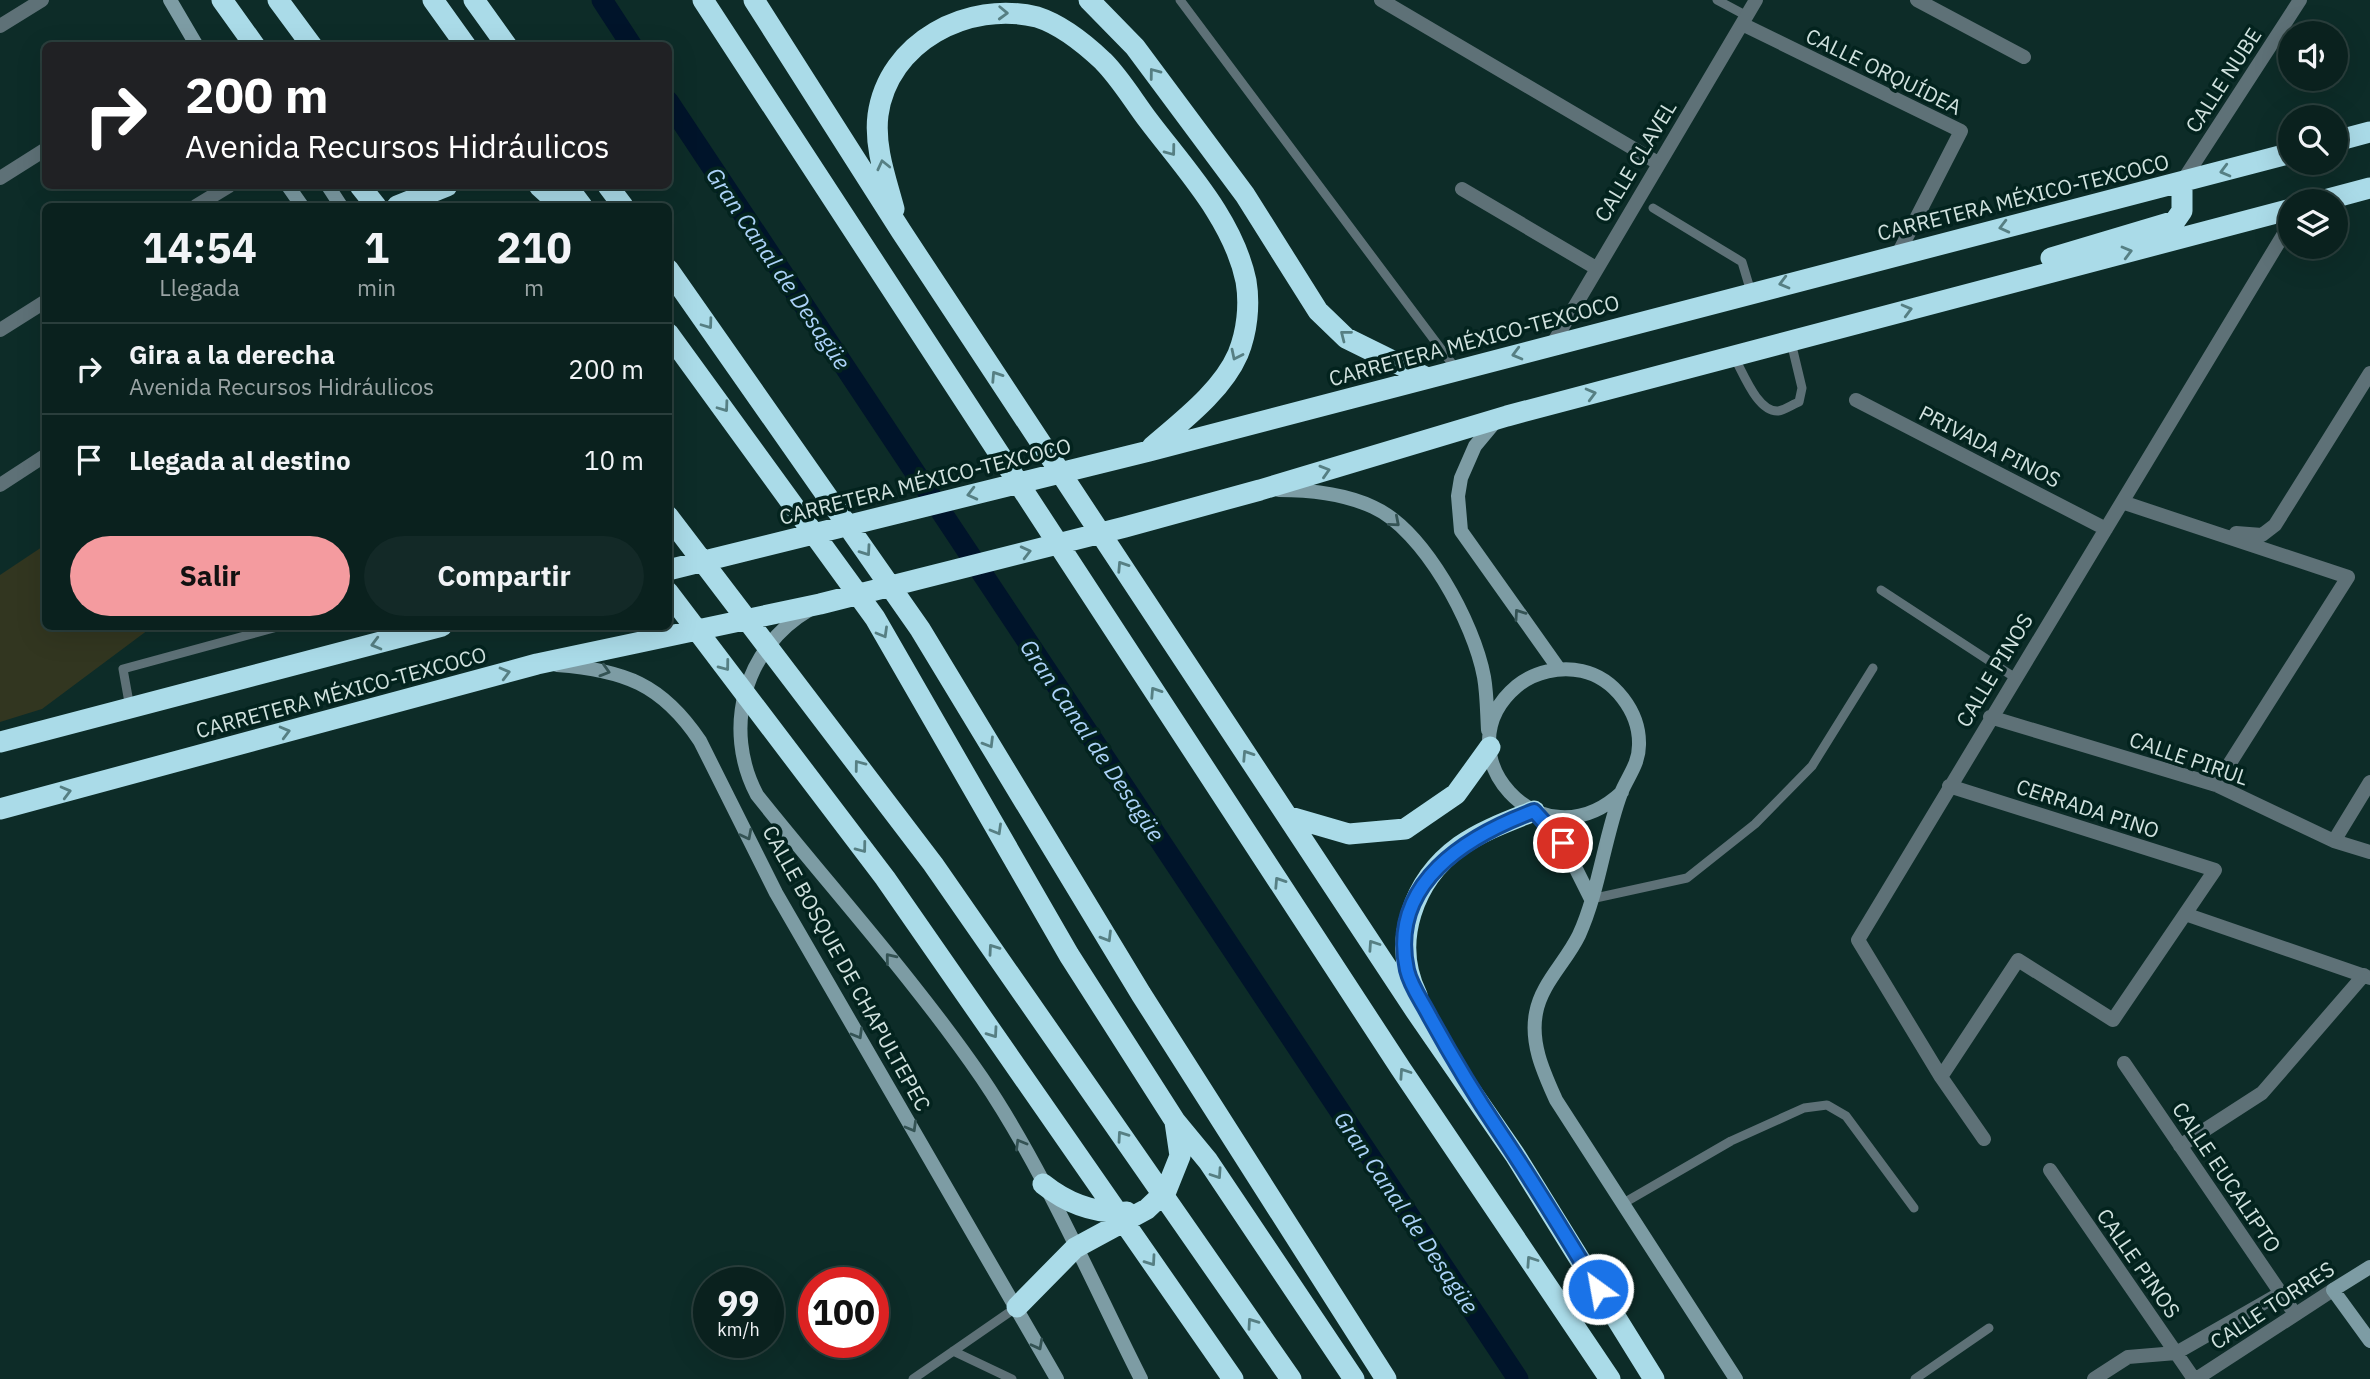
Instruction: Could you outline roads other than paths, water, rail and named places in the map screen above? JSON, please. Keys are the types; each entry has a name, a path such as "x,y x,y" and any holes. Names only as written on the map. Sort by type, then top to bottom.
{"highway":[{"path":"222,0 252,42"},
{"path":"278,0 309,42"},
{"path":"433,0 463,42"},
{"path":"474,0 504,42"},
{"path":"703,0 1386,1046 1610,1379"},
{"path":"754,0 901,231 1415,1010 1515,1155 1654,1379"},
{"path":"1089,0 1135,47 1245,195 1318,311 1346,338 1427,378"},
{"path":"901,231 880,158 878,115 888,82 903,57 929,33 962,16 1001,11 1037,17 1074,36 1104,62 1214,208 1233,243 1246,282 1248,320 1237,355 1215,387 1149,450"},
{"path":"2348,137 2368,130"},
{"name":"CARRETERA MÉXICO-TEXCOCO","path":"674,565 795,538 1149,450 2278,156"},
{"path":"2186,181 2194,209 2210,230"},
{"path":"2012,282 2039,261 2175,221 2182,211 2186,181"},
{"path":"2348,194 2370,188"},
{"path":"362,189 374,203"},
{"path":"542,189 558,203"},
{"path":"407,203 440,193"},
{"path":"1260,491 1497,420 2278,212"},
{"path":"672,275 920,629 1141,993 1386,1379"},
{"path":"672,339 875,618 1069,955 1175,1121 1208,1161 1354,1379"},
{"name":"CARRETERA MÉXICO-TEXCOCO","path":"0,810 537,664 841,599 1260,491"},
{"path":"672,521 933,864 1291,1379"},
{"path":"672,597 885,878 1233,1379"},
{"name":"CARRETERA MÉXICO-TEXCOCO","path":"0,742 427,630"},
{"path":"1287,816 1349,834 1405,829 1457,794 1490,744"},
{"path":"1453,1062 1407,971 1405,944 1409,918 1423,887 1447,857 1492,828 1538,813"},
{"path":"1017,1307 1075,1248 1147,1209 1166,1191 1177,1168 1180,1144 1175,1121"},
{"path":"1043,1184 1073,1204 1090,1210 1118,1213 1147,1209"}],"main road":[{"path":"170,0 195,42"},
{"path":"216,0 241,42"},
{"path":"1497,420 1475,446 1464,470 1458,496 1461,531 1559,669"},
{"path":"1260,491 1304,491 1363,503 1386,514 1407,534 1441,577 1467,625 1484,677 1492,765 1503,787 1516,801 1538,813 1563,819 1588,815 1607,806 1622,792"},
{"name":"CALLE BOSQUE DE CHAPULTEPEC","path":"820,604 791,623 762,655 744,696 739,729 743,763 757,795 929,1006 983,1080 1043,1184 1141,1379"},
{"name":"CALLE BOSQUE DE CHAPULTEPEC","path":"537,664 597,668 626,678 661,694 685,719 700,741 776,893 1057,1379"},
{"path":"1490,744 1493,720 1513,690 1538,674 1559,669 1583,671 1606,681 1624,698 1636,719 1640,743 1636,767 1622,792 1580,933 1545,989 1536,1013 1535,1037 1540,1065 1556,1100 1736,1379"},
{"path":"1538,813 1563,843 1591,899"},
{"name":"CALLE TORRES","path":"2333,1290 2370,1267"},
{"path":"2333,1290 2370,1341"}],"street":[{"path":"0,26 42,0"},
{"path":"1381,0 1658,163"},
{"name":"CALLE CLAVEL","path":"1552,345 1756,0"},
{"path":"1917,0 2024,57"},
{"name":"CALLE NUBE","path":"2186,181 2295,1"},
{"name":"CALLE ORQUÍDEA","path":"1744,20 1961,131 1898,254"},
{"path":"0,178 42,152"},
{"path":"1462,188 1596,268"},
{"path":"200,203 224,189"},
{"name":"CALLE PINOS","path":"1984,1139 1941,1077 1858,940 2014,677 2278,244"},
{"path":"0,330 42,304"},
{"path":"2124,499 2243,536 2262,535 2275,525 2370,373"},
{"name":"PRIVADA PINOS","path":"1856,400 2106,529"},
{"path":"0,485 42,458"},
{"path":"2124,499 2348,577 2217,785"},
{"name":"CALLE PIRUL","path":"1990,717 2217,785 2334,841 2370,852"},
{"path":"2334,841 2370,782"},
{"name":"CERRADA PINO","path":"1949,786 2215,870 2185,914"},
{"path":"1941,1077 2018,960 2113,1020 2185,914 2367,977 2262,1093 2180,1146"},
{"name":"CALLE EUCALIPTO","path":"2124,1063 2295,1314"},
{"name":"CALLE PINOS","path":"2049,1170 2195,1379"},
{"name":"CALLE TORRES","path":"2195,1379 2333,1290"},
{"name":"CALLE TORRES","path":"2094,1379 2128,1357 2176,1353 2281,1293"}],"lane":[{"path":"1180,0 1457,370"},
{"path":"1717,0 1744,20"},
{"path":"1653,208 1742,262 1751,292"},
{"path":"1734,357 1759,400 1768,408 1779,411 1799,402 1802,388 1791,342"},
{"path":"1881,590 2014,677"},
{"path":"130,708 123,669 266,630"},
{"path":"1591,899 1687,878 1755,824 1812,766 1873,668"},
{"path":"1622,1204 1731,1141 1804,1108 1827,1105 1846,1116 1914,1208"},
{"path":"914,1379 1017,1307"},
{"path":"1914,1379 1989,1328"},
{"path":"953,1351 1013,1379"}],"waterway":[{"name":"Gran Canal de Desagüe","path":"602,0 629,42"},
{"name":"Gran Canal de Desagüe","path":"672,107 1518,1379"}]}
